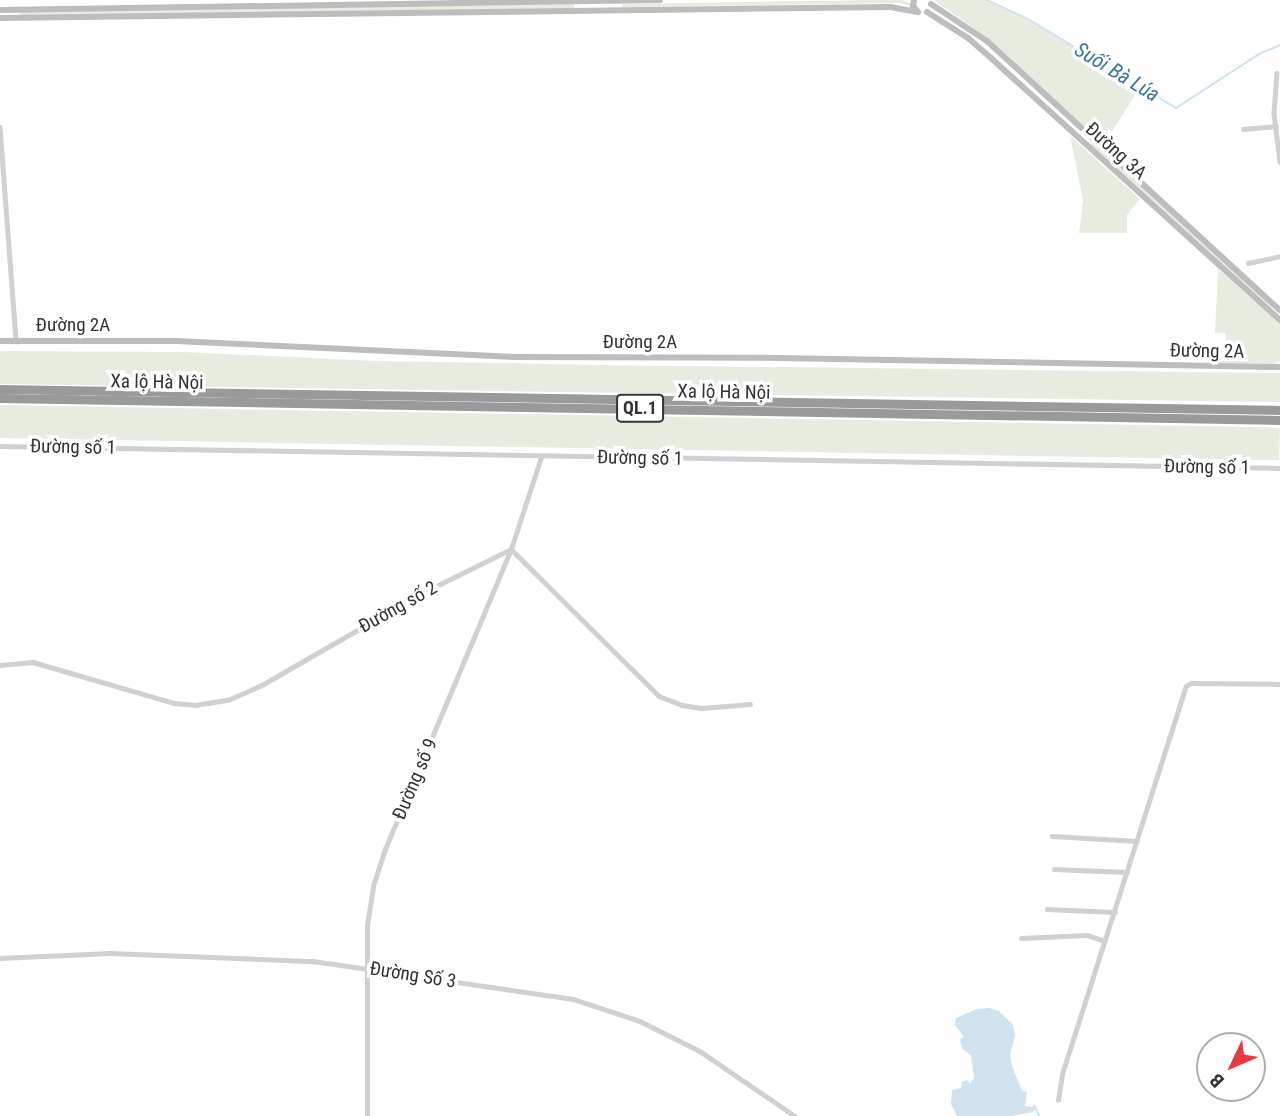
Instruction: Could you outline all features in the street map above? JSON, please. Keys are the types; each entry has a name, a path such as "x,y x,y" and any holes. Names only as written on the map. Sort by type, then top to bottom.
{"highway":[{"name":"Xa lộ Hà Nội","path":"0,389 1280,410"},
{"name":"Xa lộ Hà Nội","path":"0,398 1280,420"}],"street":[{"path":"0,10 660,0"},
{"path":"913,0 917,12"},
{"path":"595,1 595,11"},
{"path":"0,18 890,6 927,12 931,2"},
{"name":"Đường 3A","path":"931,2 986,41 1280,310"},
{"name":"Đường 3A","path":"927,12 968,38 1280,320"},
{"path":"1277,73 1276,126 1280,162"},
{"path":"1243,129 1276,126"},
{"path":"0,127 16,341"},
{"path":"1086,146 1093,138"},
{"path":"1248,263 1280,256"},
{"name":"Đường 2A","path":"0,341 176,341 514,358 777,358 1266,367 1280,365"},
{"name":"Đường số 1","path":"0,446 1280,468"},
{"name":"Đường số 9","path":"367,1116 366,968 369,905 385,849 512,549 541,457"},
{"path":"512,549 659,696 682,705 702,708 750,704"},
{"name":"Đường số 2","path":"0,665 33,662 174,703 195,705 228,700 260,686 418,595 512,549"},
{"path":"1058,1100 1062,1074 1188,684 1280,684"},
{"path":"1052,836 1137,841"},
{"path":"1054,869 1127,872"},
{"path":"1047,909 1115,912"},
{"path":"1021,938 1087,935 1105,941"},
{"name":"Đường Số 3","path":"0,958 87,953 205,955 313,961 556,996 609,1009 700,1051 795,1116"}],"shaded area":[{"path":"902,0 910,3 910,6 901,3 622,7 622,4"},
{"path":"934,0 987,0 1028,19 1140,87 1104,144 990,40"},
{"path":"574,4 574,8 303,12 20,15 19,12"},
{"path":"1070,136 1140,199 1127,215 1127,233 1079,233 1083,200"},
{"path":"1092,142 1234,271 1280,316 1090,144"},
{"path":"1218,269 1280,324 1280,361 1271,364 1214,363 1215,346 1226,346 1226,333 1215,333"},
{"path":"0,351 183,352 375,361 604,365 1280,373 1280,402 0,384"},
{"path":"0,405 1280,427 1279,460 0,438"}],"water":[{"path":"977,1009 999,1011 1013,1025 1015,1035 1010,1055 1012,1066 1022,1091 1027,1092 1025,1106 1032,1107 1034,1104 1037,1107 1033,1112 1012,1116 957,1116 951,1104 952,1090 961,1088 962,1082 967,1080 970,1084 974,1078 971,1055 962,1049 960,1039 964,1037 955,1025 956,1018"}],"waterway":[{"name":"Suối Bà Lúa","path":"987,0 1028,19 1176,108 1259,54 1280,45"},
{"path":"1036,1109 1039,1116"}]}
